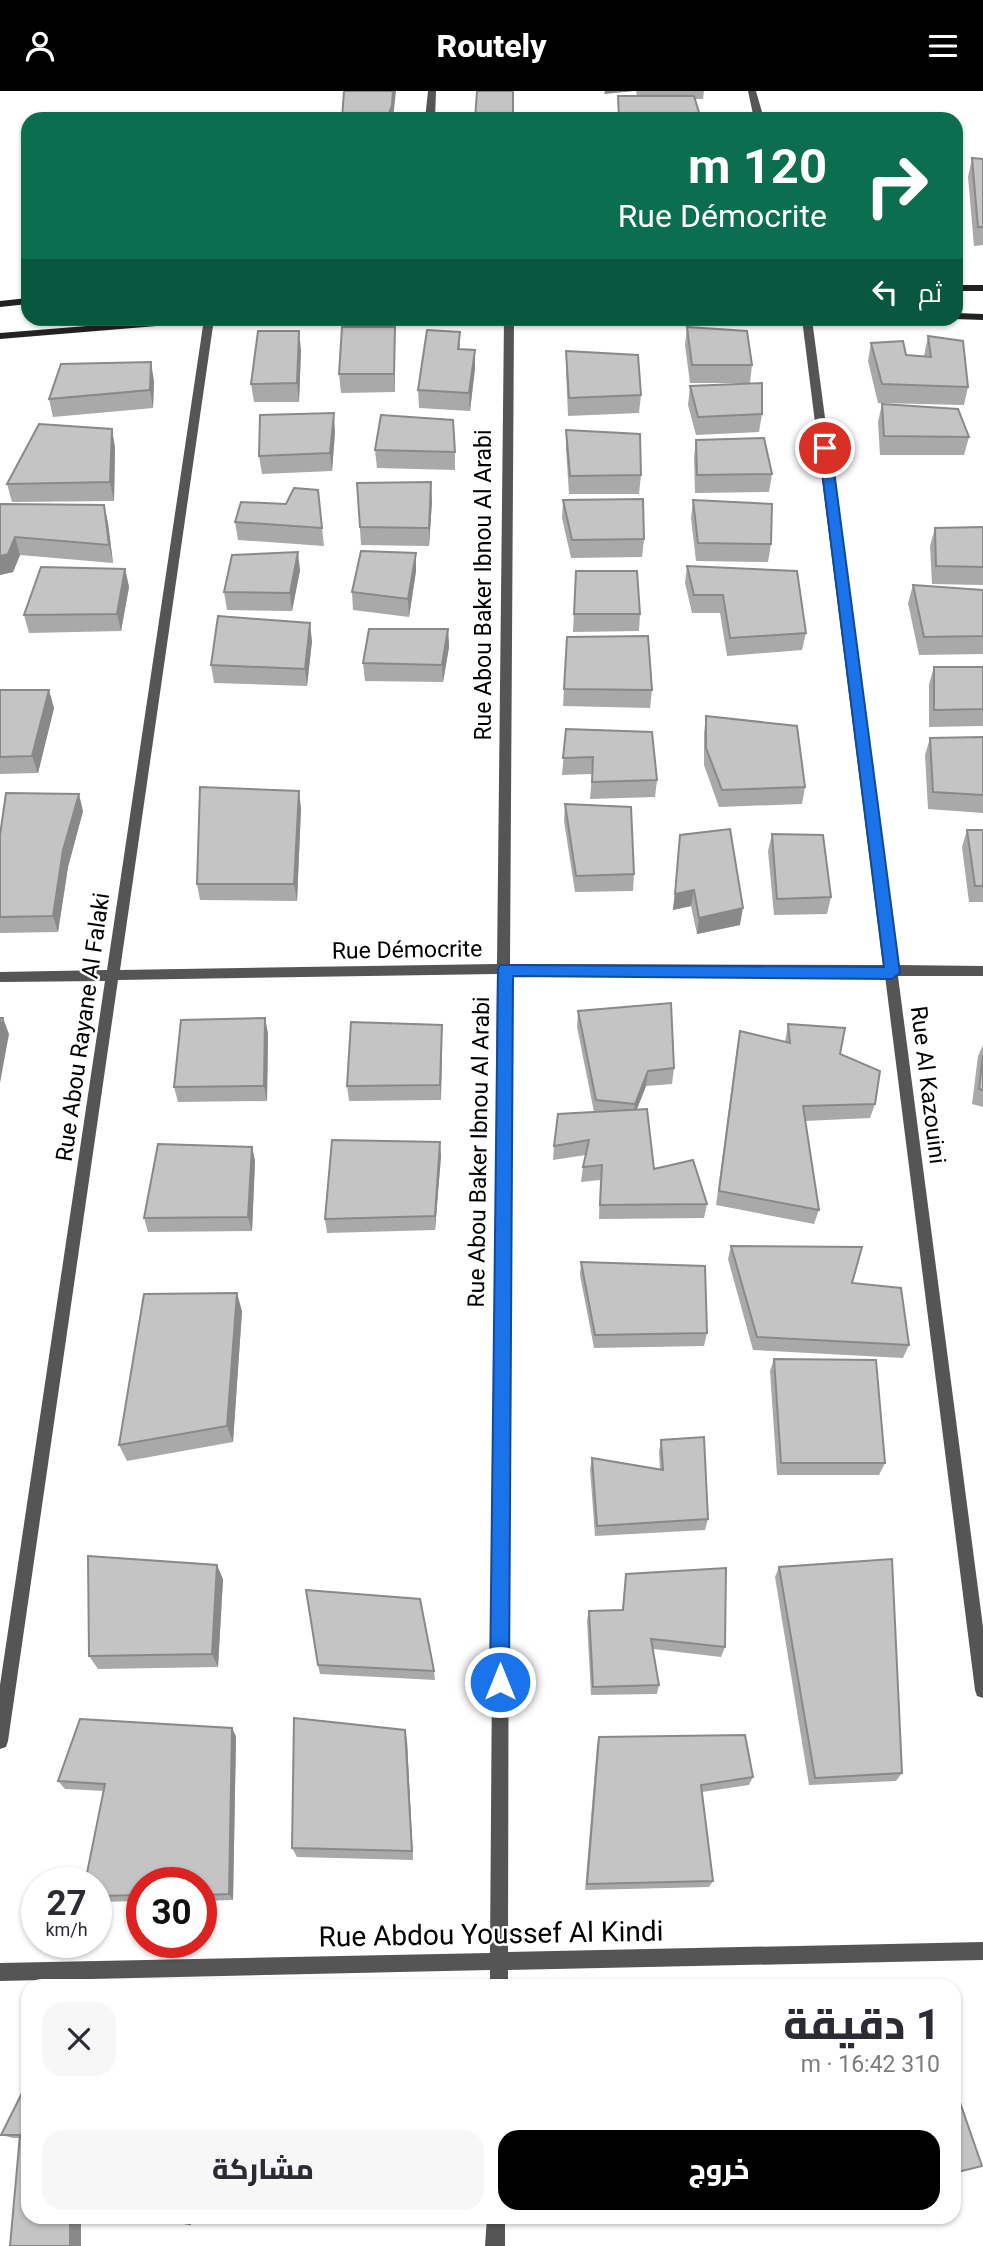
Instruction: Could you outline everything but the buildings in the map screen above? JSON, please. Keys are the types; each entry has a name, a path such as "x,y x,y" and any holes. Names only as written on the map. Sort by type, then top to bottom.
{"main road":[{"path":"963,288 983,288"},
{"path":"0,304 21,302"},
{"path":"963,316 983,317"},
{"path":"0,336 122,326"}],"street":[{"path":"430,112 432,91"},
{"path":"752,91 757,112"},
{"name":"Rue Abou Rayane Al Falaki","path":"0,1741 206,326"},
{"name":"Rue Abou Baker Ibnou Al Arabi","path":"499,1979 500,1404 509,326"},
{"name":"Rue Al Kazouini","path":"808,326 983,1691"},
{"name":"Rue Démocrite","path":"0,978 505,969 892,973 983,971"},
{"name":"Rue Abdou Youssef Al Kindi","path":"0,1972 500,1959 983,1951"},
{"path":"495,2246 496,2224"}],"route":[{"path":"500,1682 505,969 892,973 825,448"}]}
